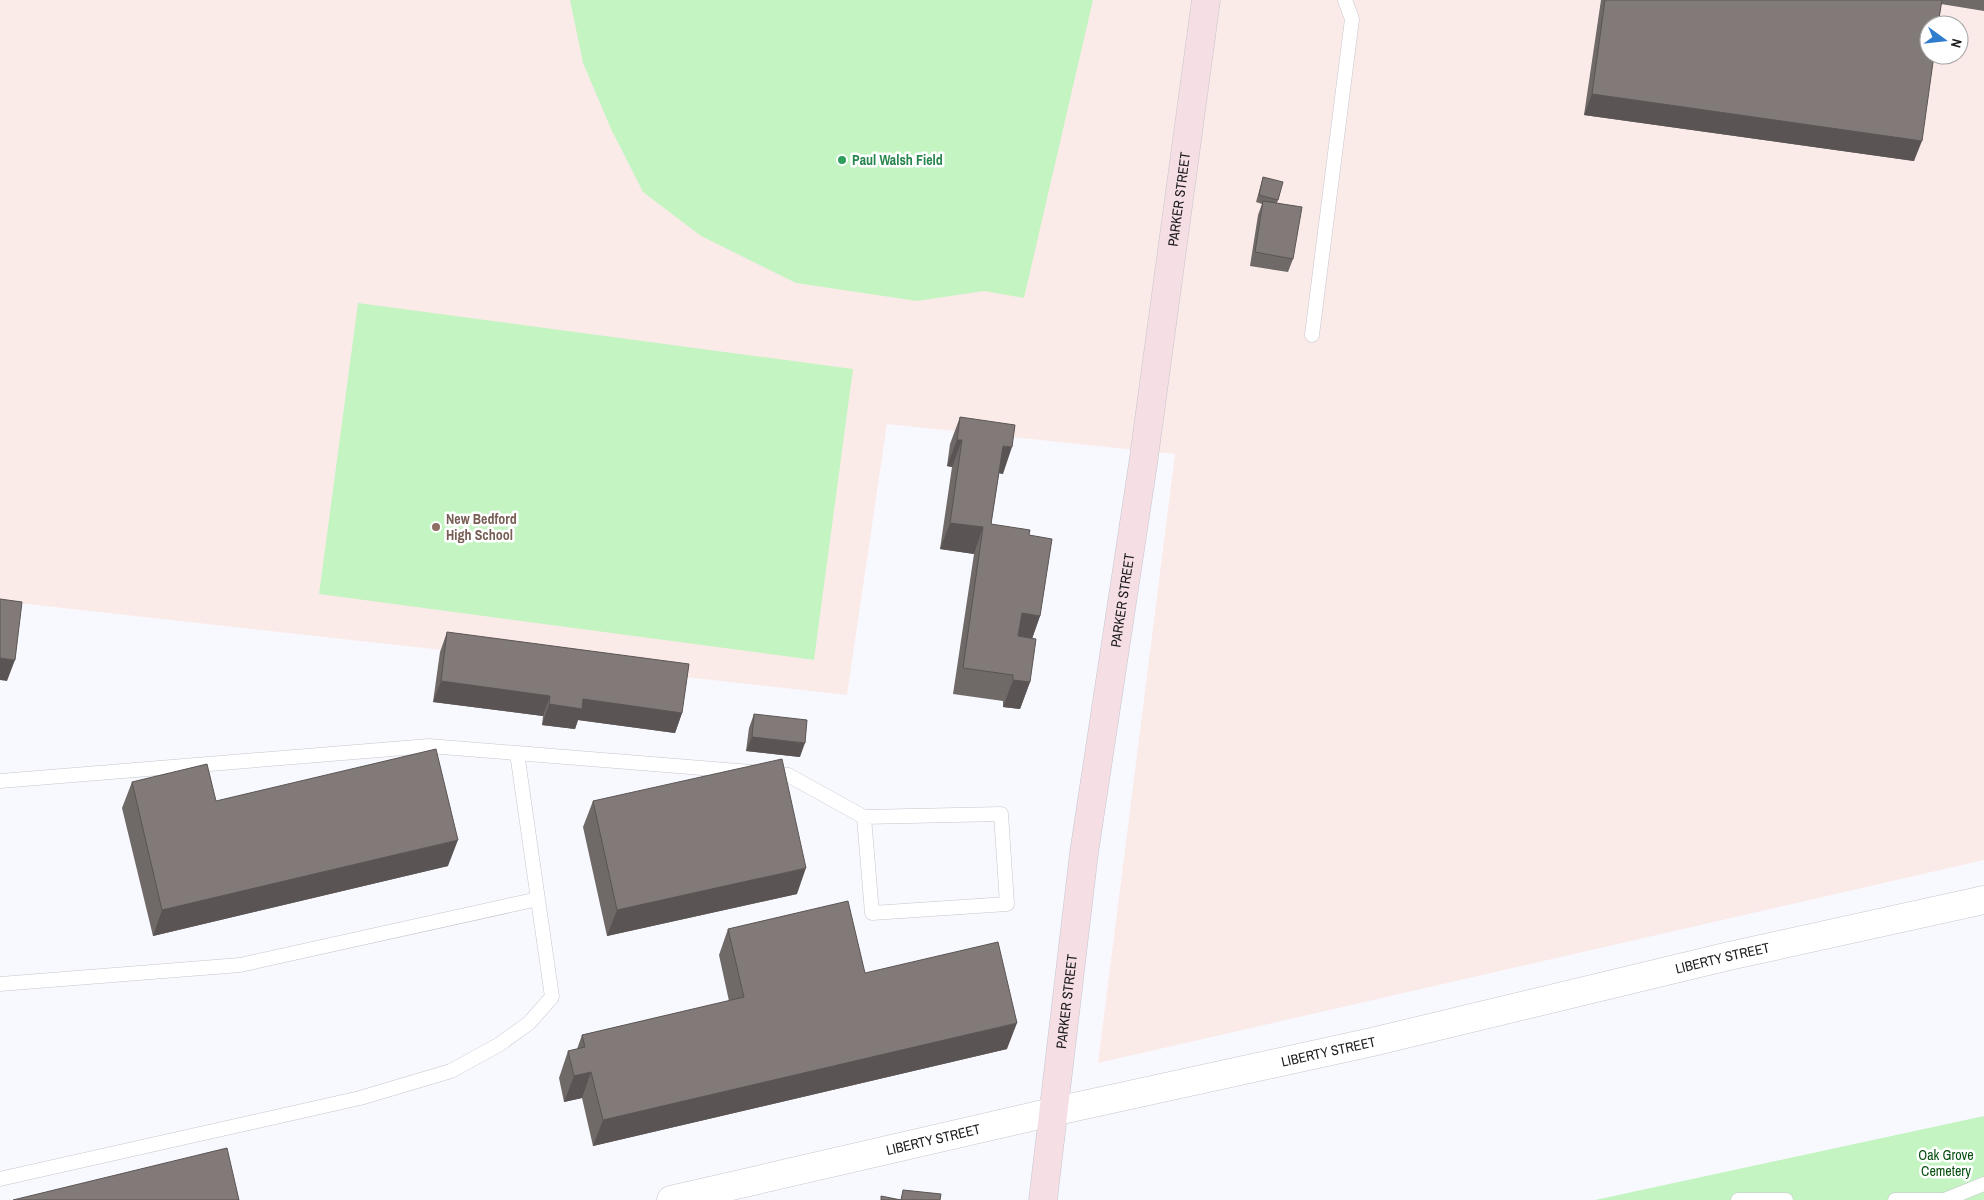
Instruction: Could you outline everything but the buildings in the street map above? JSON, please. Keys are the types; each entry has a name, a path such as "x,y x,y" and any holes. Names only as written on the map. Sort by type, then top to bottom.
{"main road":[{"name":"PARKER STREET","path":"1043,1200 1084,853 1143,464 1206,0"}],"street":[{"name":"LIBERTY STREET","path":"671,1200 1052,1112 1372,1042 1729,956 1984,900"}],"lane":[{"path":"1312,335 1352,19 1345,0"},
{"path":"0,781 429,746 788,775 864,817 1000,814 1007,904 872,913 864,817"},
{"path":"0,1179 360,1098 451,1071 500,1044 530,1023 552,997 517,753"},
{"path":"0,984 240,965 538,899"},
{"path":"1895,1200 1951,1200 1984,1184"},
{"path":"1738,1200 1786,1200"}],"shaded area":[{"name":"New Bedford High School","path":"0,0 1984,0 1984,860 1098,1063 1175,454 887,424 847,695 0,601"}],"green space":[{"name":"Paul Walsh Field","path":"570,0 1093,0 1024,298 984,291 917,301 796,283 701,236 643,192 611,129 583,63"},
{"path":"358,303 853,369 814,660 319,594"},
{"name":"Oak Grove Cemetery","path":"1984,1116 1984,1200 1595,1200"}],"place":[{"name":"Paul Walsh Field","path":"842,160"},
{"name":"New Bedford High School","path":"436,527"}]}
